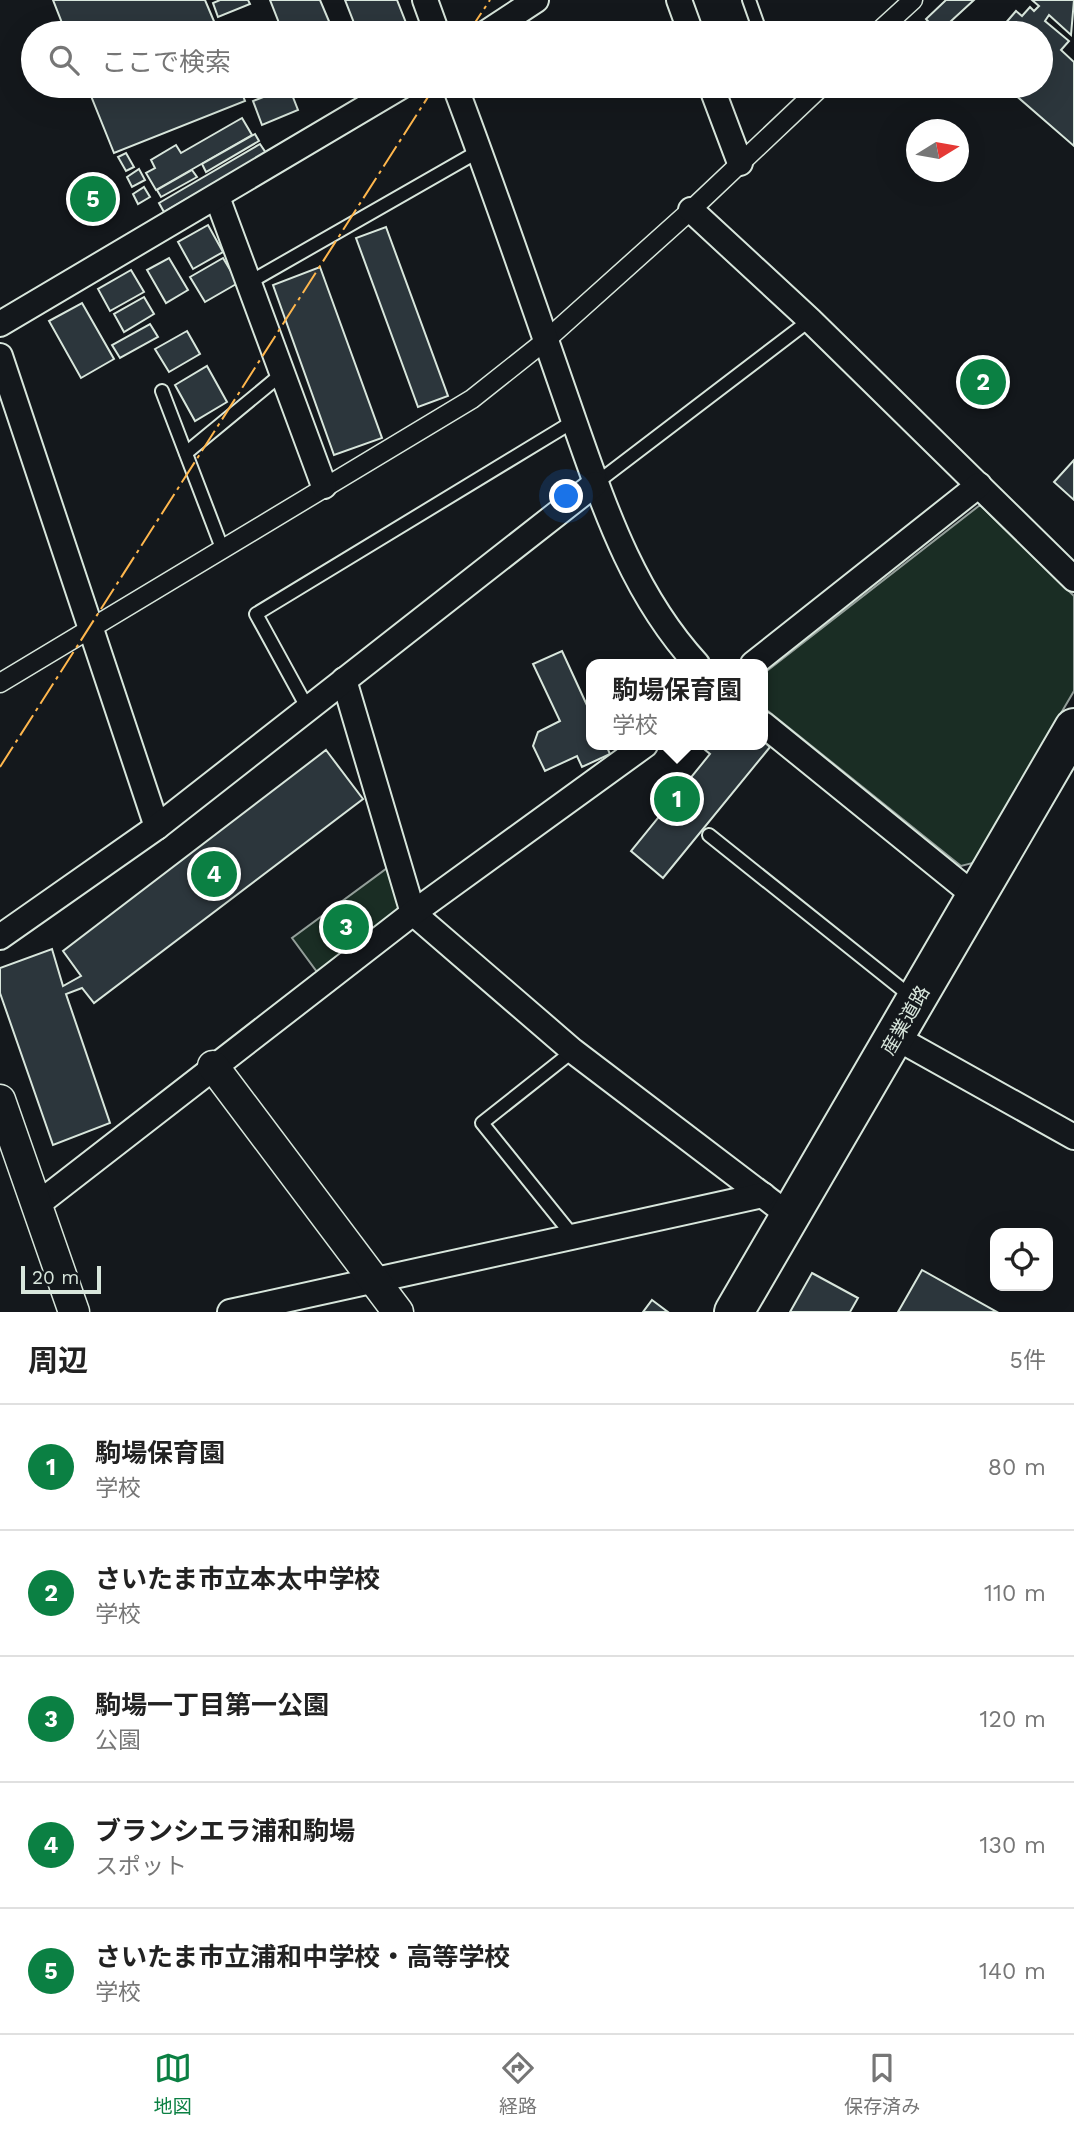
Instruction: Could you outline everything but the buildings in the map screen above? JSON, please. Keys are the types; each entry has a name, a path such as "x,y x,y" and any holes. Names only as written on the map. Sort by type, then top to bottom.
{"main road":[{"name":"産業道路","path":"734,1312 776,1206 895,1037 1074,728"}],"street":[{"path":"425,0 432,21"},
{"path":"504,21 536,0"},
{"path":"679,0 687,21"},
{"path":"890,21 912,0"},
{"path":"0,324 382,98"},
{"path":"459,98 595,484 639,585 675,640 692,659"},
{"path":"716,98 740,163"},
{"path":"0,682 471,399 545,341 691,210 809,98"},
{"path":"217,198 324,486"},
{"path":"691,210 810,320 1074,579"},
{"path":"0,356 157,827"},
{"path":"0,937 157,827 595,484"},
{"path":"759,659 979,485"},
{"path":"344,681 413,913 573,1051 776,1206"},
{"path":"768,728 975,896"},
{"path":"38,1204 413,913 638,750"},
{"path":"895,1037 1074,1137"},
{"path":"213,1066 398,1312"},
{"path":"0,1100 74,1312"},
{"path":"230,1312 573,1236 776,1206"}],"lane":[{"path":"749,0 756,21"},
{"path":"250,282 479,151"},
{"path":"595,484 810,320"},
{"path":"186,453 283,373"},
{"path":"162,391 222,548"},
{"path":"307,709 256,614 574,421"},
{"path":"709,835 916,1001"},
{"path":"573,1051 482,1123 573,1236"}],"green space":[{"path":"980,505 1074,596 1074,691 973,863 961,866 768,711 768,670"},
{"path":"390,866 403,906 320,976 292,938"}],"power":[{"path":"476,21 490,0"},
{"path":"0,767 427,98"}],"place":[{"name":"さいたま市立浦和中学校・高等学校","path":"93,199"},
{"name":"さいたま市立本太中学校","path":"983,382"},
{"name":"駒場保育園","path":"677,799"},
{"name":"ブランシエラ浦和駒場","path":"214,874"},
{"name":"駒場一丁目第一公園","path":"346,927"}]}
